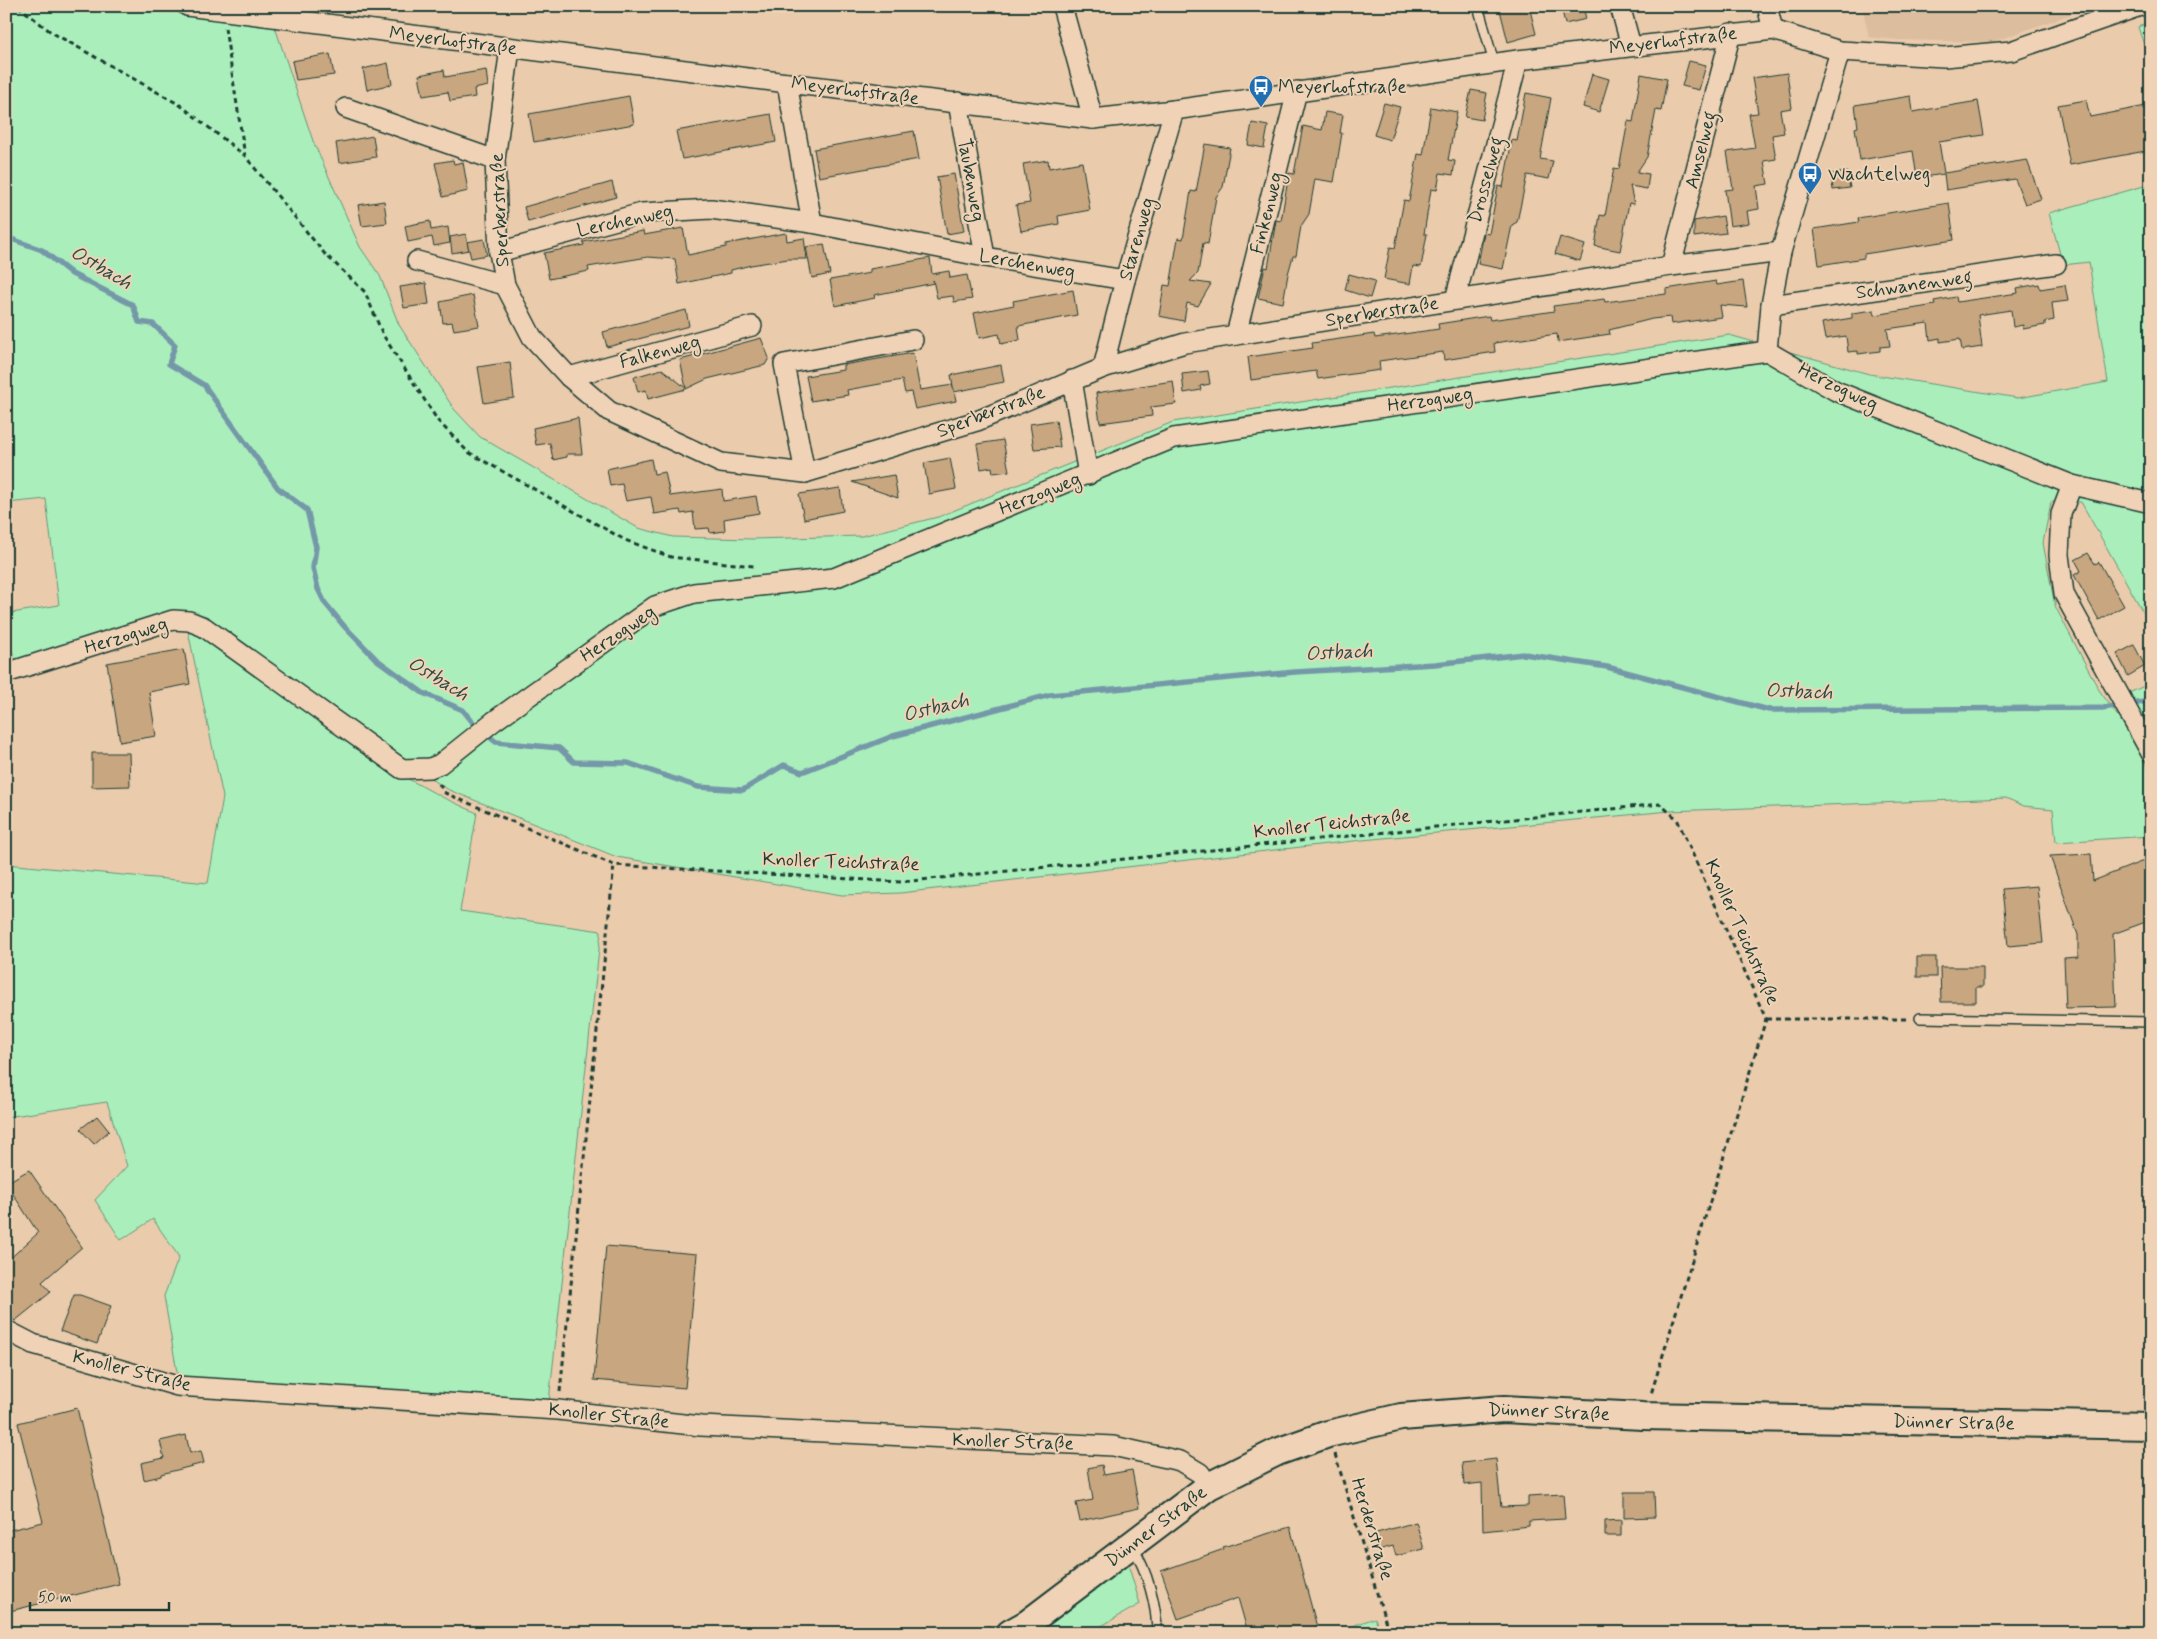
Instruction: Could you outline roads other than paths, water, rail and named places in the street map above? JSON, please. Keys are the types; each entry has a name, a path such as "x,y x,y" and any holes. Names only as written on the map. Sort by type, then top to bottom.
{"street":[{"name":"Meyerhofstraße","path":"187,6 787,83 1092,119 1174,110 1494,63 1731,33 1773,30 1840,51 1944,57 2010,51 2140,6"},
{"path":"1062,6 1092,119"},
{"path":"1620,6 1631,46"},
{"path":"1767,6 1773,30"},
{"name":"Amselweg","path":"1672,266 1731,33"},
{"name":"Sperberstraße","path":"510,48 495,160 499,252 505,285 532,337 569,377 609,411 720,463 805,473 977,421 1103,368 1185,344 1672,266 1781,252"},
{"path":"1767,350 1771,305 1781,252 1840,51"},
{"name":"Drosselweg","path":"1454,300 1518,60"},
{"path":"787,83 812,223"},
{"name":"Finkenweg","path":"1236,335 1297,91"},
{"name":"Taubenweg","path":"958,102 985,257"},
{"path":"346,108 495,160"},
{"name":"Starenweg","path":"1103,368 1125,280 1174,110"},
{"name":"Lerchenweg","path":"499,252 642,213 711,209 812,223 985,257 1125,280"},
{"path":"417,261 505,285"},
{"name":"Schwanenweg","path":"1771,305 2056,264"},
{"name":"Falkenweg","path":"569,377 752,326"},
{"path":"805,473 784,364 913,340"},
{"name":"Herzogweg","path":"6,673 173,620 189,621 204,627 402,768 430,768 440,764 494,721 655,606 694,593 834,578 1174,438 1767,350 1836,390 2072,485 2151,502"},
{"path":"1072,380 1088,474"},
{"path":"2072,485 2061,514 2058,554 2064,594 2151,753"},
{"name":"Knoller Straße","path":"6,1330 33,1344 177,1386 558,1410 701,1426 1113,1446 1180,1461 1200,1473 1209,1486"},
{"name":"Dünner Straße","path":"1001,1629 1028,1623 1209,1486 1277,1452 1328,1434 1401,1417 1504,1410 1643,1416 2151,1426"}],"lane":[{"path":"1478,6 1494,63"},
{"path":"1920,1018 2151,1022"},
{"path":"1131,1545 1140,1560 1158,1620 1158,1633"}],"waterway":[{"name":"Ostbach","path":"6,237 42,250 72,274 133,305 139,322 153,324 175,345 169,364 204,385 278,488 307,510 316,547 313,568 318,589 325,603 344,626 376,659 423,693 463,710 475,725 496,742 559,748 574,762 628,763 698,787 743,790 784,765 802,772 893,736 1050,695 1295,672 1435,664 1524,654 1607,667 1769,710 2102,708 2151,701"}],"place":[{"name":"Meyerhofstraße","path":"1261,108"},
{"name":"Wachtelweg","path":"1810,195"}]}
